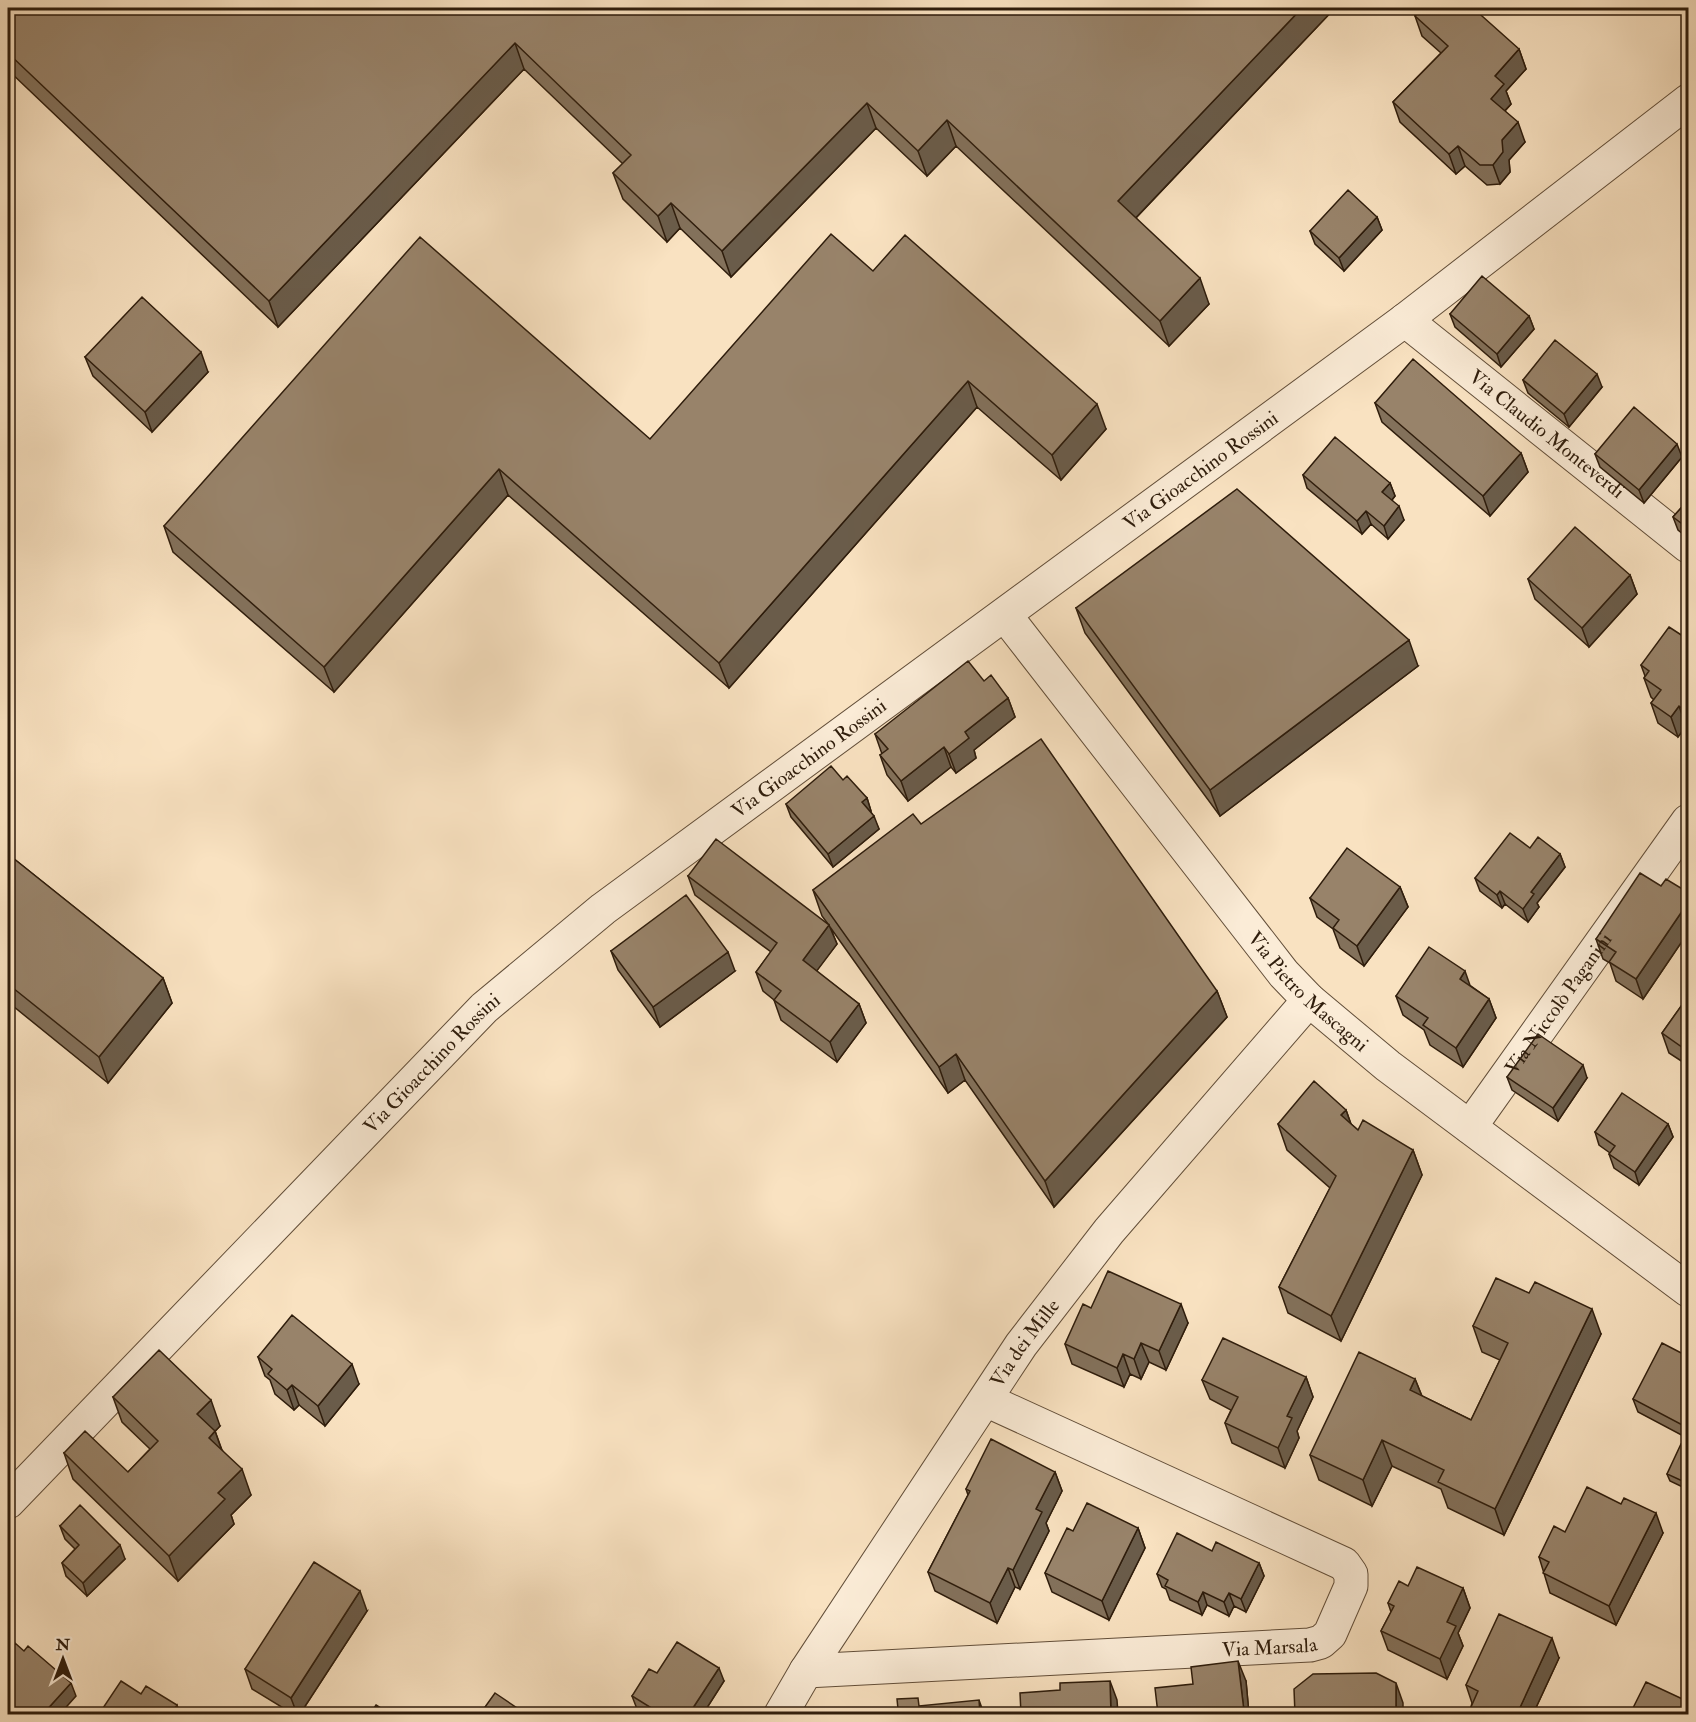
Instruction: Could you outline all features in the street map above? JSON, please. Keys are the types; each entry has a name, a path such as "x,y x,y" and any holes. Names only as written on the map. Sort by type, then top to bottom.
{"street":[{"name":"Via Gioacchino Rossini","path":"8,1502 484,1008 611,902 1405,320 1689,101"},
{"name":"Via Claudio Monteverdi","path":"1405,320 1689,546"},
{"name":"Via Pietro Mascagni","path":"1005,615 1284,974 1309,1000 1388,1065 1689,1290"},
{"name":"Via Niccolò Paganini","path":"1470,1127 1689,821"},
{"name":"Via dei Mille","path":"781,1714 806,1671 1021,1346 1109,1231 1309,1000"},
{"name":"Via Marsala","path":"806,1671 1310,1645 1321,1642 1330,1634 1351,1586 1351,1574 1344,1564 986,1400"}],"building":[{"path":"8,8 1302,8 1118,201 1200,278 1160,321 947,120 918,151 867,103 722,251 671,203 658,216 613,173 631,155 515,43 269,301 8,53"},
{"path":"1423,8 1473,8 1519,49 1495,76 1504,84 1491,99 1518,122 1502,140 1503,152 1493,165 1480,165 1458,146 1449,154 1393,102 1448,46 1415,16"},
{"path":"1348,190 1377,217 1339,258 1310,231"},
{"path":"831,234 873,271 905,235 1097,404 1052,455 968,381 719,663 499,469 324,667 164,526 420,237 650,439"},
{"path":"1482,276 1529,316 1497,354 1450,314"},
{"path":"142,297 201,352 145,412 85,357"},
{"path":"1555,340 1597,374 1564,414 1523,380"},
{"path":"1413,359 1521,453 1483,496 1375,403"},
{"path":"1634,407 1677,444 1639,490 1595,454"},
{"path":"1335,437 1390,483 1382,492 1399,506 1384,526 1366,511 1357,521 1303,475"},
{"path":"1237,489 1409,640 1210,790 1076,608"},
{"path":"1689,499 1689,529 1673,517"},
{"path":"1575,527 1630,575 1582,628 1528,579"},
{"path":"1669,627 1689,640 1689,714 1679,706 1671,717 1651,703 1661,690 1644,678 1649,671 1641,665"},
{"path":"968,661 984,681 991,675 1008,698 965,732 969,738 949,754 944,747 901,781 880,755 888,749 875,734"},
{"path":"1041,739 1217,991 1045,1181 956,1054 939,1067 813,890 913,814 921,824"},
{"path":"831,766 843,780 847,776 867,798 862,802 874,816 828,854 786,804"},
{"path":"1510,833 1530,848 1538,837 1560,854 1531,892 1534,894 1523,909 1500,891 1497,895 1475,878"},
{"path":"716,839 829,925 803,960 859,1004 830,1042 774,1000 781,991 756,972 777,943 688,876"},
{"path":"1347,848 1400,887 1357,946 1333,928 1339,920 1310,898"},
{"path":"8,854 163,978 99,1057 8,984"},
{"path":"1640,873 1661,886 1666,879 1689,893 1689,901 1636,979 1609,962 1616,952 1596,939"},
{"path":"686,895 728,952 653,1007 611,951"},
{"path":"1429,947 1465,971 1460,979 1489,999 1456,1048 1423,1025 1428,1018 1396,996"},
{"path":"1689,995 1689,1052 1662,1033"},
{"path":"1538,1034 1583,1065 1553,1108 1507,1077"},
{"path":"1314,1081 1346,1110 1341,1115 1358,1130 1363,1120 1413,1150 1331,1316 1279,1287 1336,1176 1278,1124"},
{"path":"1622,1093 1668,1124 1635,1172 1609,1154 1615,1146 1595,1132"},
{"path":"1108,1271 1181,1304 1159,1351 1141,1343 1134,1359 1123,1354 1117,1368 1065,1344 1083,1304 1091,1308"},
{"path":"1496,1278 1529,1293 1535,1282 1592,1309 1495,1509 1438,1482 1444,1470 1382,1440 1363,1480 1310,1455 1359,1352 1415,1379 1410,1390 1471,1420 1508,1343 1473,1326"},
{"path":"292,1315 352,1364 318,1406 292,1385 287,1390 268,1374 272,1369 258,1357"},
{"path":"1223,1338 1306,1377 1287,1416 1292,1418 1278,1448 1225,1423 1238,1397 1202,1380"},
{"path":"1662,1343 1689,1357 1688,1428 1633,1399"},
{"path":"159,1350 211,1400 197,1414 215,1431 209,1438 242,1469 218,1493 225,1499 169,1556 64,1453 85,1431 128,1472 158,1441 113,1397"},
{"path":"991,1439 1055,1472 1036,1509 1042,1512 1013,1570 1008,1568 990,1603 928,1572 970,1491 966,1489"},
{"path":"1681,1444 1689,1447 1689,1484 1667,1474"},
{"path":"1587,1487 1621,1504 1624,1498 1656,1513 1609,1606 1543,1573 1549,1562 1539,1557 1554,1526 1565,1532"},
{"path":"1087,1503 1138,1528 1102,1601 1045,1573 1067,1528 1073,1531"},
{"path":"80,1505 120,1545 83,1583 62,1563 79,1545 60,1526"},
{"path":"1177,1533 1212,1551 1216,1542 1259,1563 1241,1599 1229,1593 1224,1602 1203,1592 1198,1602 1165,1586 1168,1580 1157,1574"},
{"path":"314,1562 360,1591 291,1698 245,1669"},
{"path":"1417,1567 1463,1588 1447,1622 1456,1626 1440,1659 1381,1631 1394,1606 1388,1603 1399,1581 1408,1586"},
{"path":"1499,1614 1552,1638 1517,1714 1488,1714 1471,1707 1478,1691 1466,1685"},
{"path":"677,1642 719,1668 689,1714 661,1714 632,1696 649,1669 657,1673"},
{"path":"15,1643 24,1651 28,1646 71,1683 43,1714 12,1714 8,1710 8,1652"},
{"path":"1238,1661 1244,1711 1237,1712 1237,1714 1158,1714 1155,1688 1193,1684 1191,1667"},
{"path":"1376,1673 1396,1683 1396,1714 1295,1714 1294,1689 1313,1674"},
{"path":"121,1681 141,1694 146,1686 177,1705 171,1714 99,1714"},
{"path":"1110,1681 1111,1714 1021,1714 1020,1693 1060,1690 1060,1683"},
{"path":"1646,1682 1689,1702 1689,1714 1630,1714"},
{"path":"495,1693 526,1714 480,1714"},
{"path":"918,1698 919,1706 979,1700 980,1714 884,1714 884,1711 898,1709 897,1699"},
{"path":"376,1705 390,1714 370,1714"}]}
